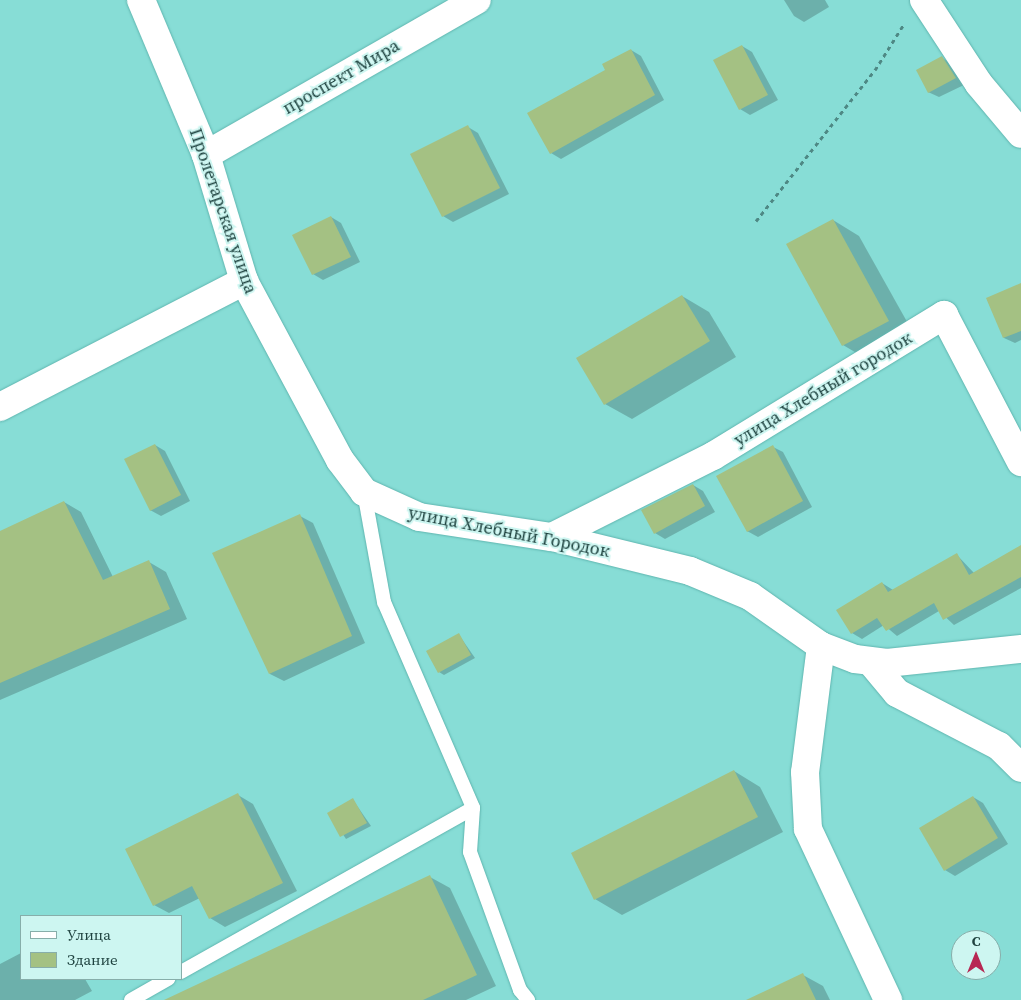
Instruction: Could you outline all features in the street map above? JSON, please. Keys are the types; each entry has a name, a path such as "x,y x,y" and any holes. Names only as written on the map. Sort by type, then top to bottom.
{"street":[{"name":"Пролетарская улица","path":"141,0 206,155 244,281 340,460 364,492"},
{"name":"проспект Мира","path":"206,155 477,0"},
{"path":"917,8 1021,134"},
{"path":"0,407 244,281"},
{"name":"улица Хлебный городок","path":"552,537 713,456 944,315 1021,462"},
{"name":"улица Хлебный Городок","path":"364,492 419,517 552,537 720,582 772,610 821,646 871,662 1021,649"},
{"path":"821,646 805,772 808,829 888,1000"},
{"path":"871,662 897,692 998,746 1021,768"}],"lane":[{"path":"364,492 384,602 473,808 470,852 528,1000"},
{"path":"182,971 473,808"},
{"path":"131,1000 166,980"}],"path":[{"path":"756,221 875,70 917,8"}],"building":[{"path":"742,45 768,95 739,110 713,60"},
{"path":"631,49 655,95 550,154 527,113 605,70 602,64"},
{"path":"942,56 956,78 928,93 916,70"},
{"path":"468,125 500,188 442,217 410,154"},
{"path":"331,216 351,257 312,275 292,235"},
{"path":"833,219 889,321 842,346 786,244"},
{"path":"1021,283 1021,331 1003,338 986,298"},
{"path":"682,295 710,341 604,405 576,358"},
{"path":"155,444 181,495 150,511 124,459"},
{"path":"773,445 803,501 747,532 716,476"},
{"path":"693,484 705,506 654,534 641,510"},
{"path":"64,501 103,580 149,560 170,609 0,683 0,531"},
{"path":"300,514 352,636 269,674 212,553"},
{"path":"1021,545 1021,577 943,620 934,603 886,631 877,618 851,634 836,610 882,582 888,592 957,553 969,575"},
{"path":"459,633 471,655 438,673 426,651"},
{"path":"734,770 758,817 594,900 571,853"},
{"path":"238,793 283,883 209,919 192,886 153,906 125,849"},
{"path":"973,796 998,838 944,871 919,828"},
{"path":"353,798 367,823 340,837 327,813"},
{"path":"430,875 477,975 423,1000 164,1000"},
{"path":"803,973 816,1000 746,1000"}]}
